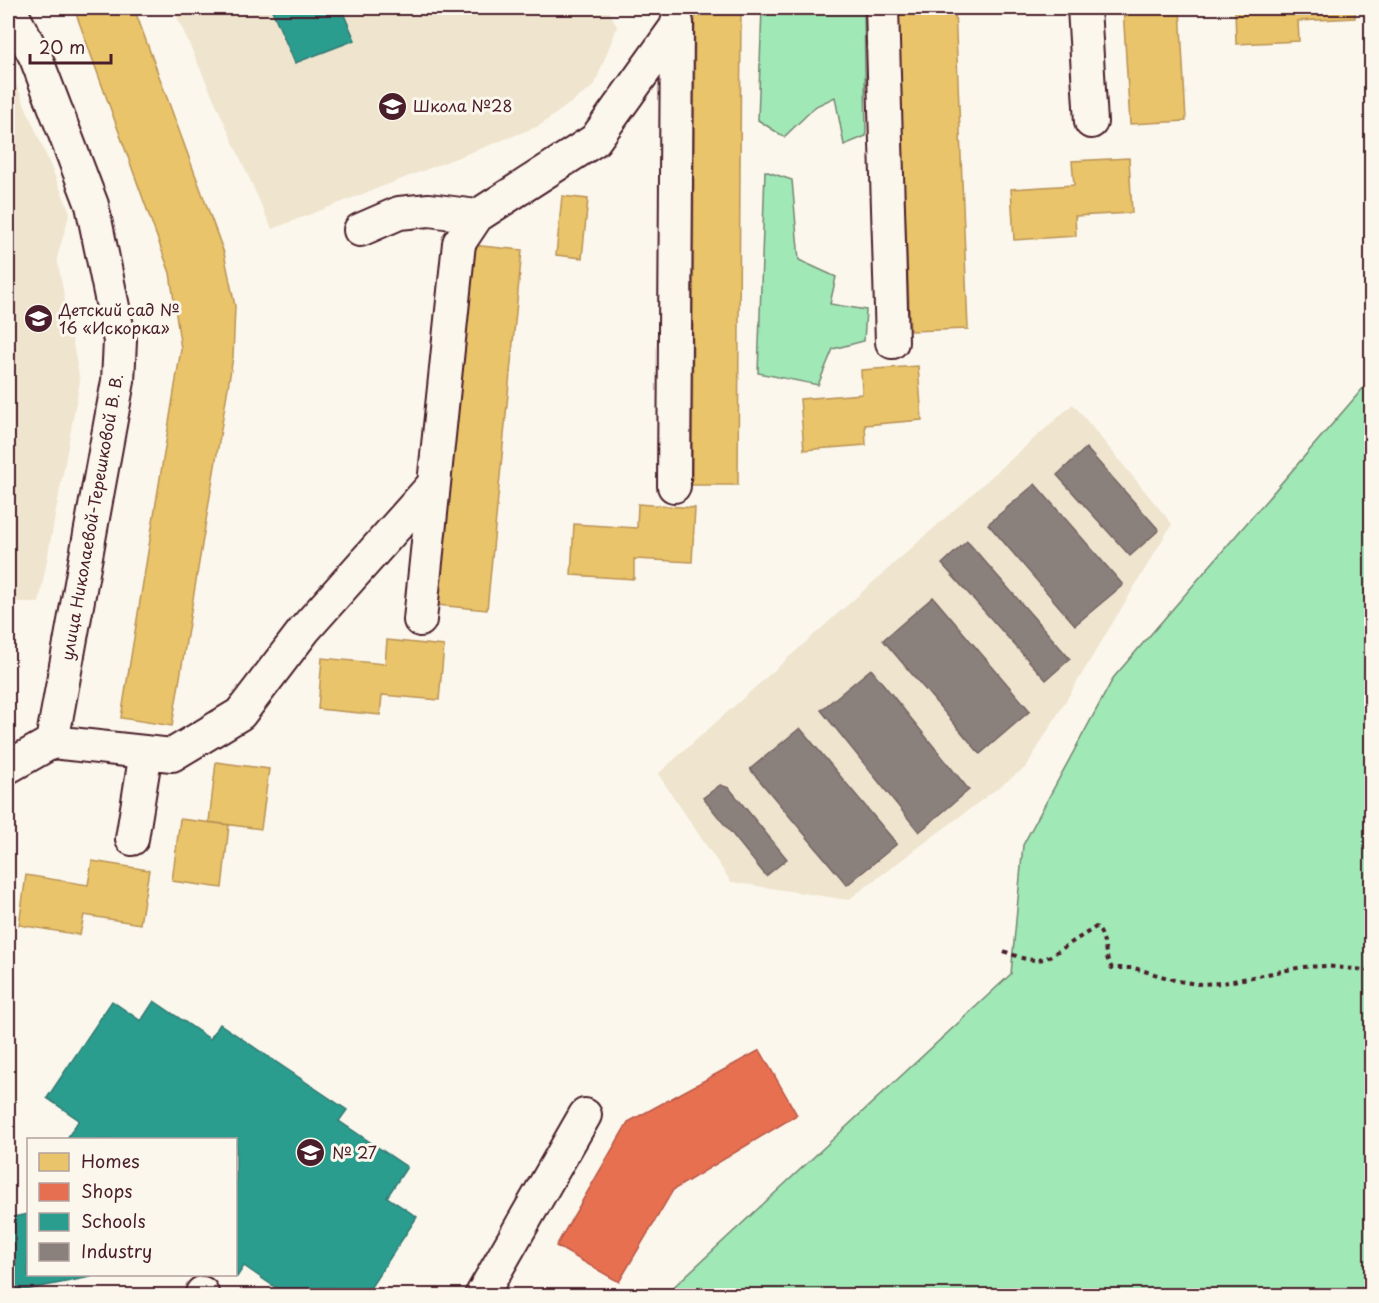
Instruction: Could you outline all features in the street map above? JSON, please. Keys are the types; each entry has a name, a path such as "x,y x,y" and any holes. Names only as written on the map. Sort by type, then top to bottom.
{"street":[{"name":"улица Николаевой-Терешковой В. В.","path":"9,8 36,58 92,205 120,341 118,381 52,742"},
{"path":"882,8 892,342"},
{"path":"1084,8 1091,122"},
{"path":"420,620 459,243 477,216 595,140 678,17"},
{"path":"674,486 678,17"},
{"path":"360,230 399,213 429,210 477,216"},
{"path":"8,767 52,742 172,755 240,714 306,629 434,484"},
{"path":"132,839 146,752"},
{"path":"481,1296 585,1115"}],"path":[{"path":"1004,951 1024,958 1040,960 1047,958 1096,927 1100,931 1107,961 1112,968 1143,969 1187,983 1223,983 1302,967 1326,966 1371,971"}],"shaded area":[{"name":"Школа №28","path":"173,8 608,8 617,27 594,86 539,126 272,229"},
{"name":"Детский сад № 16 «Искорка»","path":"8,65 70,212 57,258 80,381 39,603 8,601"},
{"path":"1073,404 1172,524 1026,767 848,900 731,882 658,774"}],"green space":[{"path":"762,8 864,8 866,136 844,145 835,97 816,106 784,137 758,120"},
{"path":"765,171 792,180 799,260 836,277 830,304 866,310 864,341 833,349 818,385 758,373"},
{"path":"1371,379 1371,1295 665,1295 1011,974 1023,845 1114,677"}],"building: Homes":[{"path":"74,8 134,8 224,253 235,306 233,357 172,726 121,718 181,349 170,273"},
{"path":"695,8 741,8 738,485 692,485"},
{"path":"897,8 955,8 968,329 910,331"},
{"path":"1123,8 1180,8 1186,121 1130,124"},
{"path":"1235,8 1355,8 1355,18 1298,21 1299,41 1236,44"},
{"path":"1129,158 1132,213 1075,216 1076,236 1014,240 1011,189 1074,185 1072,161"},
{"path":"562,196 588,199 582,258 556,255"},
{"path":"471,245 522,250 487,610 437,605"},
{"path":"918,366 922,420 865,425 866,445 804,450 800,399 862,394 861,370"},
{"path":"638,504 695,508 692,562 634,559 634,579 571,575 574,524 637,528"},
{"path":"387,640 444,646 439,700 382,695 380,715 318,709 322,658 385,664"},
{"path":"216,762 269,769 261,829 209,822"},
{"path":"180,819 229,825 222,888 172,881"},
{"path":"92,861 149,870 140,924 84,915 80,935 19,925 26,875 88,885"}],"building: Shops":[{"path":"760,1050 797,1115 673,1190 619,1282 556,1246 628,1122"}],"building: Schools":[{"path":"271,8 341,8 355,40 295,63"},
{"name":"№ 27","path":"112,1001 141,1021 154,1001 210,1039 220,1024 347,1110 339,1121 407,1167 387,1197 417,1217 365,1296 339,1296 327,1288 322,1296 288,1296 244,1266 236,1276 237,1138 67,1138 79,1120 47,1098"},
{"path":"27,1214 27,1276 91,1277 15,1292 8,1250 8,1218"}],"building: Industry":[{"path":"1086,448 1159,530 1130,556 1057,475"},
{"path":"1035,484 1123,585 1075,625 988,524"},
{"path":"967,541 1070,659 1046,680 942,564"},
{"path":"933,597 1030,711 980,754 883,640"},
{"path":"871,669 969,790 919,832 821,710"},
{"path":"800,728 897,844 847,885 750,769"},
{"path":"720,785 729,788 787,859 766,876 703,798"}],"place":[{"name":"Школа №28","path":"392,106"},
{"name":"Детский сад № 16 «Искорка»","path":"38,319"},
{"name":"№ 27","path":"311,1153"}]}
